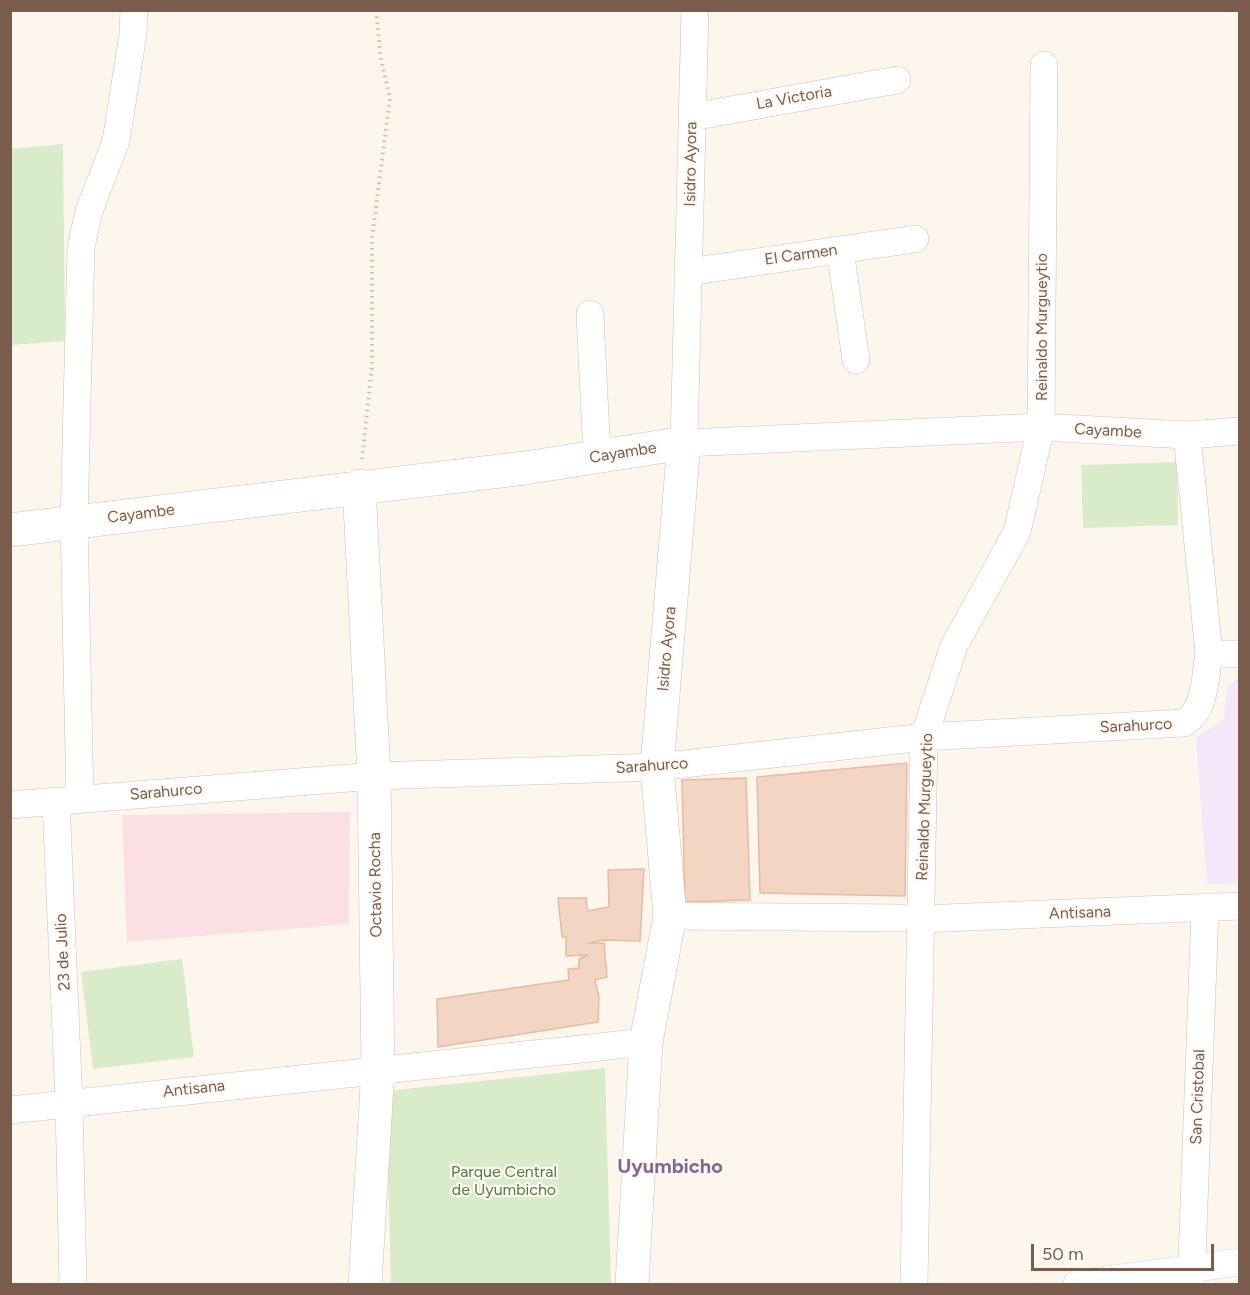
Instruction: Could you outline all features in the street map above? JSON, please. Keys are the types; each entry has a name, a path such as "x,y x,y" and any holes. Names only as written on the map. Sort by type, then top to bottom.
{"street":[{"name":"23 de Julio","path":"73,1284 69,1104 68,800 81,247 89,211 116,141 133,34 134,10"},
{"name":"Isidro Ayora","path":"632,1284 646,1042 670,916 657,767 684,443 695,10"},
{"name":"Reinaldo Murgueytio","path":"914,1284 910,919 924,737 954,646 1017,531 1041,427 1044,65"},
{"name":"La Victoria","path":"692,117 897,80"},
{"name":"El Carmen","path":"688,272 915,238"},
{"path":"840,250 856,360"},
{"path":"590,314 597,457"},
{"name":"Cayambe","path":"10,530 359,486 525,468 684,443 1041,427 1187,435 1239,431"},
{"name":"Sarahurco","path":"10,805 374,776 657,767 924,737 1184,723 1193,719 1199,709 1209,654 1187,435"},
{"name":"Octavio Rocha","path":"359,486 374,776 378,1069 365,1284"},
{"path":"1209,654 1239,654"},
{"name":"Antisana","path":"670,916 910,919 1239,906"},
{"name":"San Cristobal","path":"1192,1276 1205,909"},
{"name":"Antisana","path":"10,1110 646,1042"},
{"path":"1077,1284 1192,1276 1239,1262"}],"path":[{"path":"359,486 372,366 372,238 390,98 381,60 376,10"}],"shaded area":[{"path":"1239,677 1239,883 1207,884 1196,738 1224,719 1227,687"},
{"path":"350,812 349,924 127,942 122,815"}],"green space":[{"path":"63,144 65,341 11,345 11,149"},
{"path":"1177,462 1178,525 1083,528 1081,465"},
{"path":"182,959 194,1057 93,1069 81,972"},
{"name":"Parque Central de Uyumbicho","path":"605,1068 611,1284 391,1284 386,1091"}],"building":[{"path":"907,763 905,896 760,893 757,777"},
{"path":"746,778 750,900 685,902 682,780"},
{"path":"644,869 640,941 603,940 588,943 604,943 607,977 595,980 599,997 598,1022 438,1047 437,999 569,980 568,969 579,968 579,959 588,955 566,956 566,937 562,937 558,898 586,898 587,911 609,907 608,870"}],"district":[{"name":"Uyumbicho","path":"670,1167"}]}
